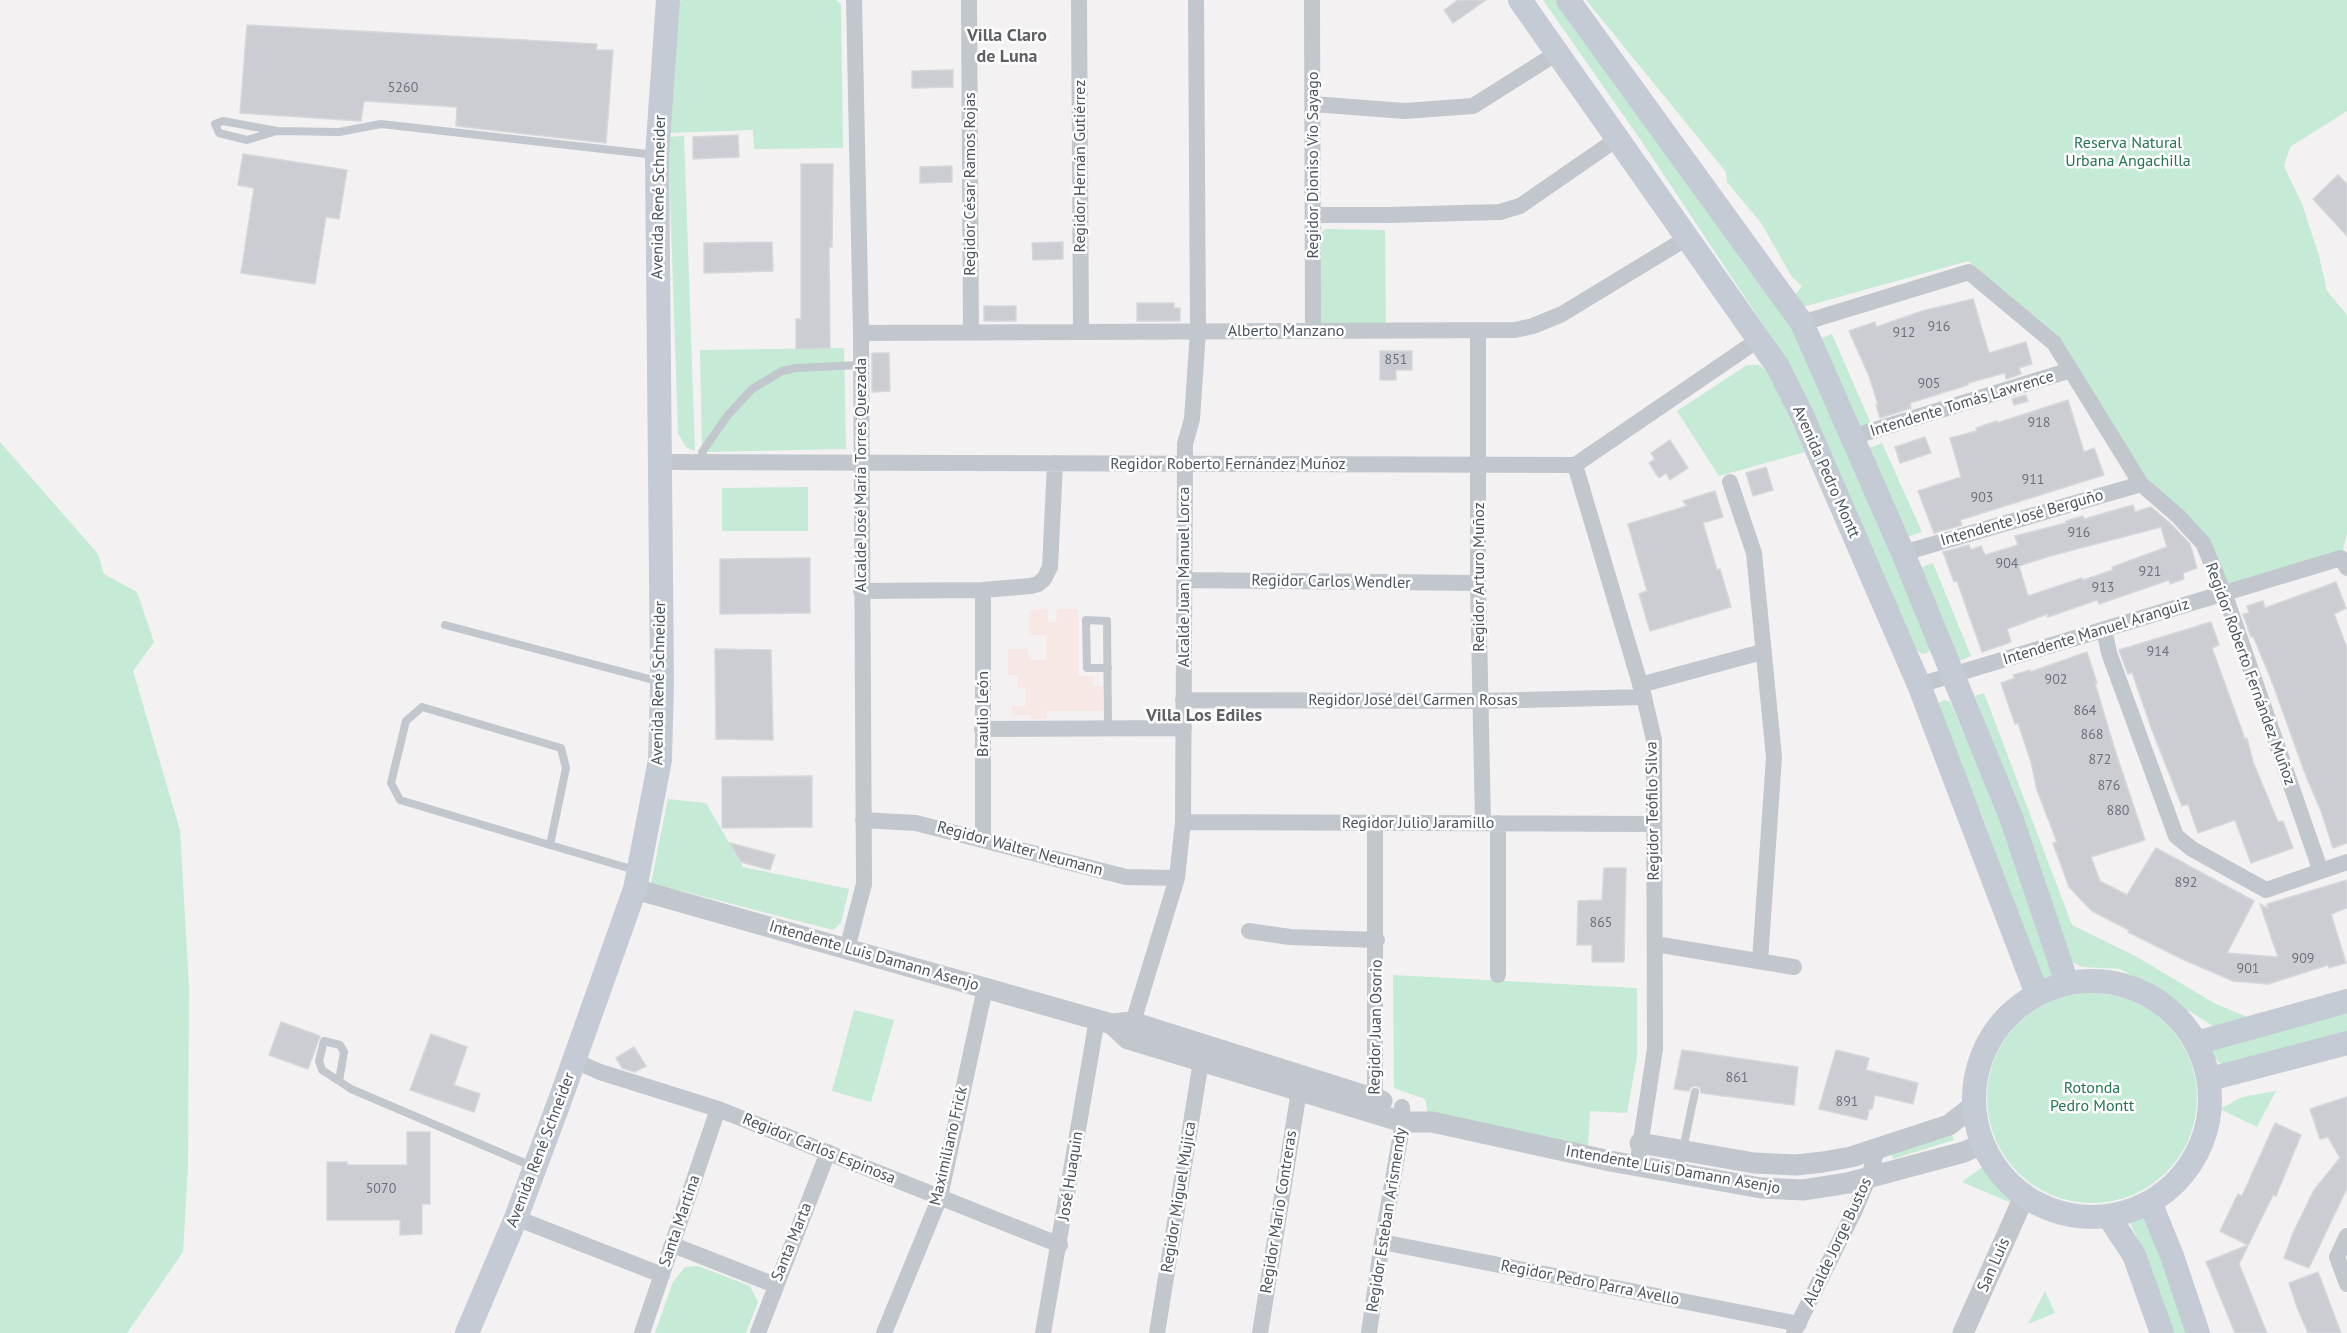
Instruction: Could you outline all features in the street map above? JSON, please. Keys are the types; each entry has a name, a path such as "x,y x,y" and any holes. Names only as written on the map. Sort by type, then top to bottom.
{"main road":[{"name":"Avenida René Schneider","path":"467,1333 516,1218 575,1061 637,880 660,760 662,682 657,155 668,0"},
{"name":"Avenida Pedro Montt","path":"1520,0 1778,367 1802,415 1919,685 2037,994"},
{"path":"1568,0 1802,323 1904,552 2011,817 2067,983"},
{"path":"2097,981 2127,986 2155,999 2179,1018 2196,1043 2210,1079 2209,1120 2198,1152 2179,1180 2152,1201 2131,1211 2109,1217 2086,1218 2064,1215 2043,1208 2024,1197 1999,1173 1982,1144 1973,1106 1977,1072 1989,1041 2002,1022 2018,1006 2037,994 2067,983 2097,981"},
{"path":"2196,1043 2347,1001"},
{"path":"2210,1079 2347,1043"},
{"path":"2152,1201 2198,1333"},
{"path":"2109,1217 2134,1255 2162,1333"}],"street":[{"name":"Alcalde José María Torres Quezada","path":"847,949 864,884 861,333 854,0"},
{"name":"Regidor César Ramos Rojas","path":"969,0 970,333"},
{"name":"Regidor Hernán Gutiérrez","path":"1078,0 1081,332"},
{"name":"Alcalde Juan Manuel Lorca","path":"1117,1026 1177,878 1183,822 1185,444 1192,419 1198,331 1196,0"},
{"name":"Regidor Dioniso Vío Sayago","path":"1311,0 1313,331"},
{"path":"1313,104 1405,111 1473,106 1557,53"},
{"path":"1314,214 1500,212 1520,206 1617,139"},
{"name":"Alberto Manzano","path":"861,333 1515,330 1555,318 1688,238"},
{"name":"Regidor Roberto Fernández Muñoz","path":"1802,323 1969,272 2054,343 2141,484 2178,516 2203,543 2224,593 2320,869"},
{"name":"Regidor Arturo Muñoz","path":"1478,330 1480,701 1490,823 1498,975"},
{"path":"1575,465 1758,340"},
{"name":"Intendente Tomás Lawrence","path":"1852,437 2071,370"},
{"name":"Regidor Roberto Fernández Muñoz","path":"660,462 1575,465"},
{"path":"861,591 983,590 1031,586 1044,579 1050,567 1055,463"},
{"name":"Regidor Teófilo Silva","path":"1575,465 1642,691 1654,740 1655,1049 1637,1166"},
{"path":"1730,482 1754,553 1774,757 1760,961"},
{"name":"Intendente José Berguño","path":"1904,552 2141,484"},
{"name":"Intendente Manuel Aranguiz","path":"1919,685 2224,593 2344,563"},
{"name":"Regidor Carlos Wendler","path":"1184,580 1478,583"},
{"name":"Braulio León","path":"983,590 983,839"},
{"path":"2100,631 2106,638 2109,653 2176,836 2192,849 2266,890 2320,869 2347,862"},
{"name":"Regidor José del Carmen Rosas","path":"1183,700 1480,701 1642,691 1762,652"},
{"path":"982,729 1184,728"},
{"name":"Regidor Walter Neumann","path":"863,820 916,823 1126,877 1177,878"},
{"name":"Regidor Julio Jaramillo","path":"1183,822 1653,824"},
{"name":"Regidor Juan Osorio","path":"1375,823 1377,940 1375,1106"},
{"name":"Intendente Luis Damann Asenjo","path":"637,880 847,949 1117,1026 1403,1115 1637,1166 1761,1188 1803,1190 1826,1188 1869,1177 1964,1152 1982,1144"},
{"name":"Regidor Juan Osorio","path":"1249,931 1290,937 1377,940"},
{"path":"1655,944 1794,967"},
{"name":"Maximiliano Frick","path":"885,1333 940,1197 985,988"},
{"name":"Intendente Luis Damann Asenjo","path":"1117,1026 1201,1061 1299,1091 1375,1106"},
{"name":"José Huaquin","path":"1043,1333 1060,1245 1117,1026"},
{"name":"Regidor Carlos Espinosa","path":"575,1061 600,1072 718,1109 1060,1245"},
{"name":"Regidor Miguel Mujica","path":"1157,1333 1201,1061"},
{"name":"Regidor Mario Contreras","path":"1260,1333 1299,1091"},
{"name":"Intendente Luis Damann Asenjo","path":"1640,1143 1754,1163 1796,1165 1851,1157 1877,1149 1949,1125 1973,1106"},
{"name":"Santa Martina","path":"642,1333 718,1109"},
{"name":"Regidor Esteban Arismendy","path":"1369,1333 1403,1115"},
{"name":"Alcalde Jorge Bustos","path":"1796,1328 1856,1210 1877,1149"},
{"name":"Santa Marta","path":"758,1333 828,1152"},
{"name":"San Luis","path":"1964,1332 2024,1197"},
{"path":"516,1218 662,1275"},
{"path":"2347,1236 2337,1257 2347,1284"},
{"name":"Regidor Pedro Parra Avello","path":"1382,1242 1796,1328"},
{"path":"673,1245 775,1285"}],"lane":[{"path":"277,131 247,140 219,133 214,124 223,121 277,131 339,132 381,124 657,155"},
{"path":"707,462 702,452 728,415 752,389 782,371 796,368 860,365"},
{"path":"1108,668 1087,668 1086,620 1107,621 1108,668 1108,729"},
{"path":"445,625 662,682"},
{"path":"550,845 566,768 561,748 422,707 406,721 392,783 400,800 550,845 637,880"},
{"path":"339,1081 344,1052 340,1045 324,1041 318,1061 322,1070 351,1089 535,1167"},
{"path":"1678,1173 1695,1092"},
{"path":"1714,1179 1717,1157"}],"shaded area":[{"path":"1048,609 1048,622 1056,622 1057,609 1078,609 1078,676 1093,676 1093,686 1103,686 1103,711 1047,711 1047,719 1031,719 1031,715 1012,715 1012,706 1026,706 1026,688 1018,688 1018,675 1008,675 1008,649 1028,649 1029,660 1046,660 1046,635 1029,635 1029,610"}],"green space":[{"path":"682,0 836,0 841,4 843,148 754,149 753,130 669,133 674,4"},
{"path":"1543,0 1561,0 1795,332 1933,647 1927,653 1922,654 1916,649 1784,356 1640,139"},
{"name":"Reserva Natural Urbana Angachilla","path":"1586,0 2347,0 2347,111 2290,147 2284,166 2302,204 2319,256 2327,291 2347,315 2347,533 2342,554 2234,585 2222,579 2153,488 2056,334 1968,261 1803,307 1795,295 1802,286 1792,277 1761,223 1727,182 1726,172"},
{"path":"684,136 695,451 686,447 678,433 668,137"},
{"path":"1325,229 1385,230 1386,328 1323,327 1319,318 1320,234"},
{"path":"1832,334 1871,424 1860,427 1819,339"},
{"path":"844,348 846,449 702,452 700,350"},
{"path":"1747,365 1760,365 1772,377 1805,452 1719,476 1677,411"},
{"path":"0,442 98,554 104,574 137,592 154,642 133,671 180,830 189,987 188,1166 183,1252 127,1333 0,1333"},
{"path":"1882,443 1922,532 1907,537 1867,449"},
{"path":"808,487 808,531 722,531 722,488"},
{"path":"1933,563 1971,656 1957,662 1917,569"},
{"path":"1984,693 2072,925 2137,957 2214,1003 2247,1017 2226,1027 2213,1026 2191,1012 2177,1007 2145,983 2120,969 2082,967 2067,959 2010,790 1975,696"},
{"path":"1945,700 1950,702 2003,823 2056,975 2042,979 1982,815 1937,710 1938,703"},
{"path":"668,799 706,803 743,867 849,889 841,923 833,930 651,883"},
{"path":"1393,975 1637,988 1637,1057 1627,1113 1590,1111 1588,1148 1429,1119 1425,1099 1394,1088"},
{"name":"Rotonda Pedro Montt","path":"2082,993 2102,993 2123,997 2142,1005 2173,1031 2185,1048 2193,1067 2197,1098 2193,1129 2185,1148 2159,1179 2142,1191 2123,1199 2102,1203 2082,1203 2061,1199 2042,1191 2011,1165 1999,1148 1991,1129 1987,1108 1987,1088 1991,1067 1999,1048 2025,1017 2042,1005 2061,997"},
{"path":"854,1010 894,1020 871,1102 832,1091"},
{"path":"2347,1013 2347,1033 2224,1067 2212,1056 2209,1046"},
{"path":"2276,1091 2257,1127 2220,1109 2242,1097"},
{"path":"1951,1133 1954,1140 1893,1159 1890,1151"},
{"path":"1985,1165 1996,1170 2014,1189 2016,1205 1962,1182"},
{"path":"2143,1217 2159,1254 2187,1333 2173,1333 2144,1252 2129,1221"},
{"path":"698,1266 750,1286 758,1302 746,1333 655,1333 673,1282 685,1267"},
{"path":"2045,1291 2055,1313 2028,1324"}],"building":[{"path":"1458,0 1486,0 1453,23 1444,10"},
{"path":"247,25 597,44 596,50 613,50 606,143 456,126 457,107 364,101 361,121 240,113"},
{"path":"953,70 953,87 912,88 912,71"},
{"path":"738,135 739,157 693,159 693,137"},
{"path":"243,154 347,170 339,219 326,217 315,284 241,273 254,188 238,185"},
{"path":"801,164 833,164 832,247 829,247 830,348 796,349 796,319 801,319"},
{"path":"952,166 952,182 920,183 920,167"},
{"path":"2338,175 2347,184 2347,236 2313,199"},
{"path":"772,242 773,271 704,273 704,243"},
{"path":"1063,242 1063,259 1033,260 1032,243"},
{"path":"1973,299 1989,353 2026,342 2032,364 2019,368 2021,374 2006,379 2005,373 1968,383 1968,385 1910,403 1911,408 1880,418 1869,376 1849,331 1875,322 1876,327 1922,311"},
{"path":"1137,303 1174,303 1174,308 1180,308 1180,321 1137,321"},
{"path":"984,306 1016,306 1016,321 984,321"},
{"path":"1380,351 1412,351 1412,370 1396,370 1396,380 1380,380"},
{"path":"872,353 889,353 890,391 872,392"},
{"path":"2026,395 2028,401 2014,405 2012,399"},
{"path":"2068,400 2084,452 2094,448 2104,475 1960,520 1962,525 1934,533 1918,491 1961,477 1950,438"},
{"path":"1925,437 1931,453 1900,463 1895,447"},
{"path":"1670,440 1688,468 1670,480 1666,473 1659,478 1649,463 1655,459 1651,453"},
{"path":"1766,467 1773,490 1753,496 1746,473"},
{"path":"1715,491 1723,517 1703,523 1731,607 1650,631 1639,594 1647,591 1628,524 1687,506 1683,501"},
{"path":"2133,505 2135,512 2151,507 2190,544 2197,568 2183,573 2184,579 2170,584 2169,580 2099,604 2097,600 2048,617 2047,614 2007,629 2011,642 1982,652 1957,581 1954,582 1943,552 1969,545 1971,550 1981,546 1985,555 2018,545 2015,536 2066,523 2066,521 2083,516 2084,519","holes":["2161,527 2167,547 2112,567 2113,570 2028,596 2019,566"]},
{"path":"810,558 810,613 720,614 720,559"},
{"path":"2336,582 2346,608 2334,614 2347,648 2347,843 2333,848 2271,679 2243,614 2249,613 2247,606 2263,601 2265,608"},
{"path":"2211,622 2219,645 2212,648 2245,739 2247,738 2253,762 2278,822 2283,821 2293,848 2251,863 2235,820 2198,833 2188,804 2182,806 2132,672 2128,674 2119,650"},
{"path":"715,649 771,650 773,740 716,739"},
{"path":"2087,652 2113,744 2145,840 2091,857 2100,881 2127,895 2156,848 2254,901 2227,953 2278,957 2260,904 2268,909 2267,904 2347,880 2347,908 2331,914 2346,963 2329,968 2328,965 2268,984 2233,981 2128,932 2129,930 2092,911 2069,887 2053,843 2057,842 2037,790 2031,762 2018,723 2015,724 2001,683 2015,678 2013,675 2030,670 2030,672"},
{"path":"812,776 812,827 722,828 722,777"},
{"path":"730,843 775,855 770,870 741,862"},
{"path":"1604,868 1626,868 1624,962 1592,962 1592,945 1577,945 1578,901 1602,900"},
{"path":"281,1022 320,1036 308,1069 269,1055"},
{"path":"431,1034 467,1047 454,1085 480,1094 474,1112 410,1090"},
{"path":"634,1047 646,1066 635,1072 622,1068 616,1058"},
{"path":"1682,1050 1798,1067 1794,1105 1701,1093 1700,1088 1696,1086 1691,1087 1689,1091 1674,1089"},
{"path":"1836,1050 1869,1058 1866,1070 1918,1083 1913,1104 1875,1095 1867,1120 1819,1109"},
{"path":"2347,1097 2347,1188 2309,1268 2284,1258 2293,1233 2314,1190 2340,1158 2328,1137 2320,1139 2310,1109"},
{"path":"2275,1123 2301,1135 2276,1196 2273,1195 2239,1264 2267,1333 2235,1333 2206,1262 2248,1245 2220,1231 2238,1194 2242,1196"},
{"path":"407,1132 430,1132 430,1204 422,1204 422,1234 400,1235 400,1220 327,1220 327,1162 347,1162 347,1165 407,1165"},
{"path":"2318,1272 2341,1333 2308,1333 2297,1307 2289,1283"}],"district":[{"name":"Villa Claro de Luna","path":"1007,46"},
{"name":"Villa Los Ediles","path":"1204,716"}]}
